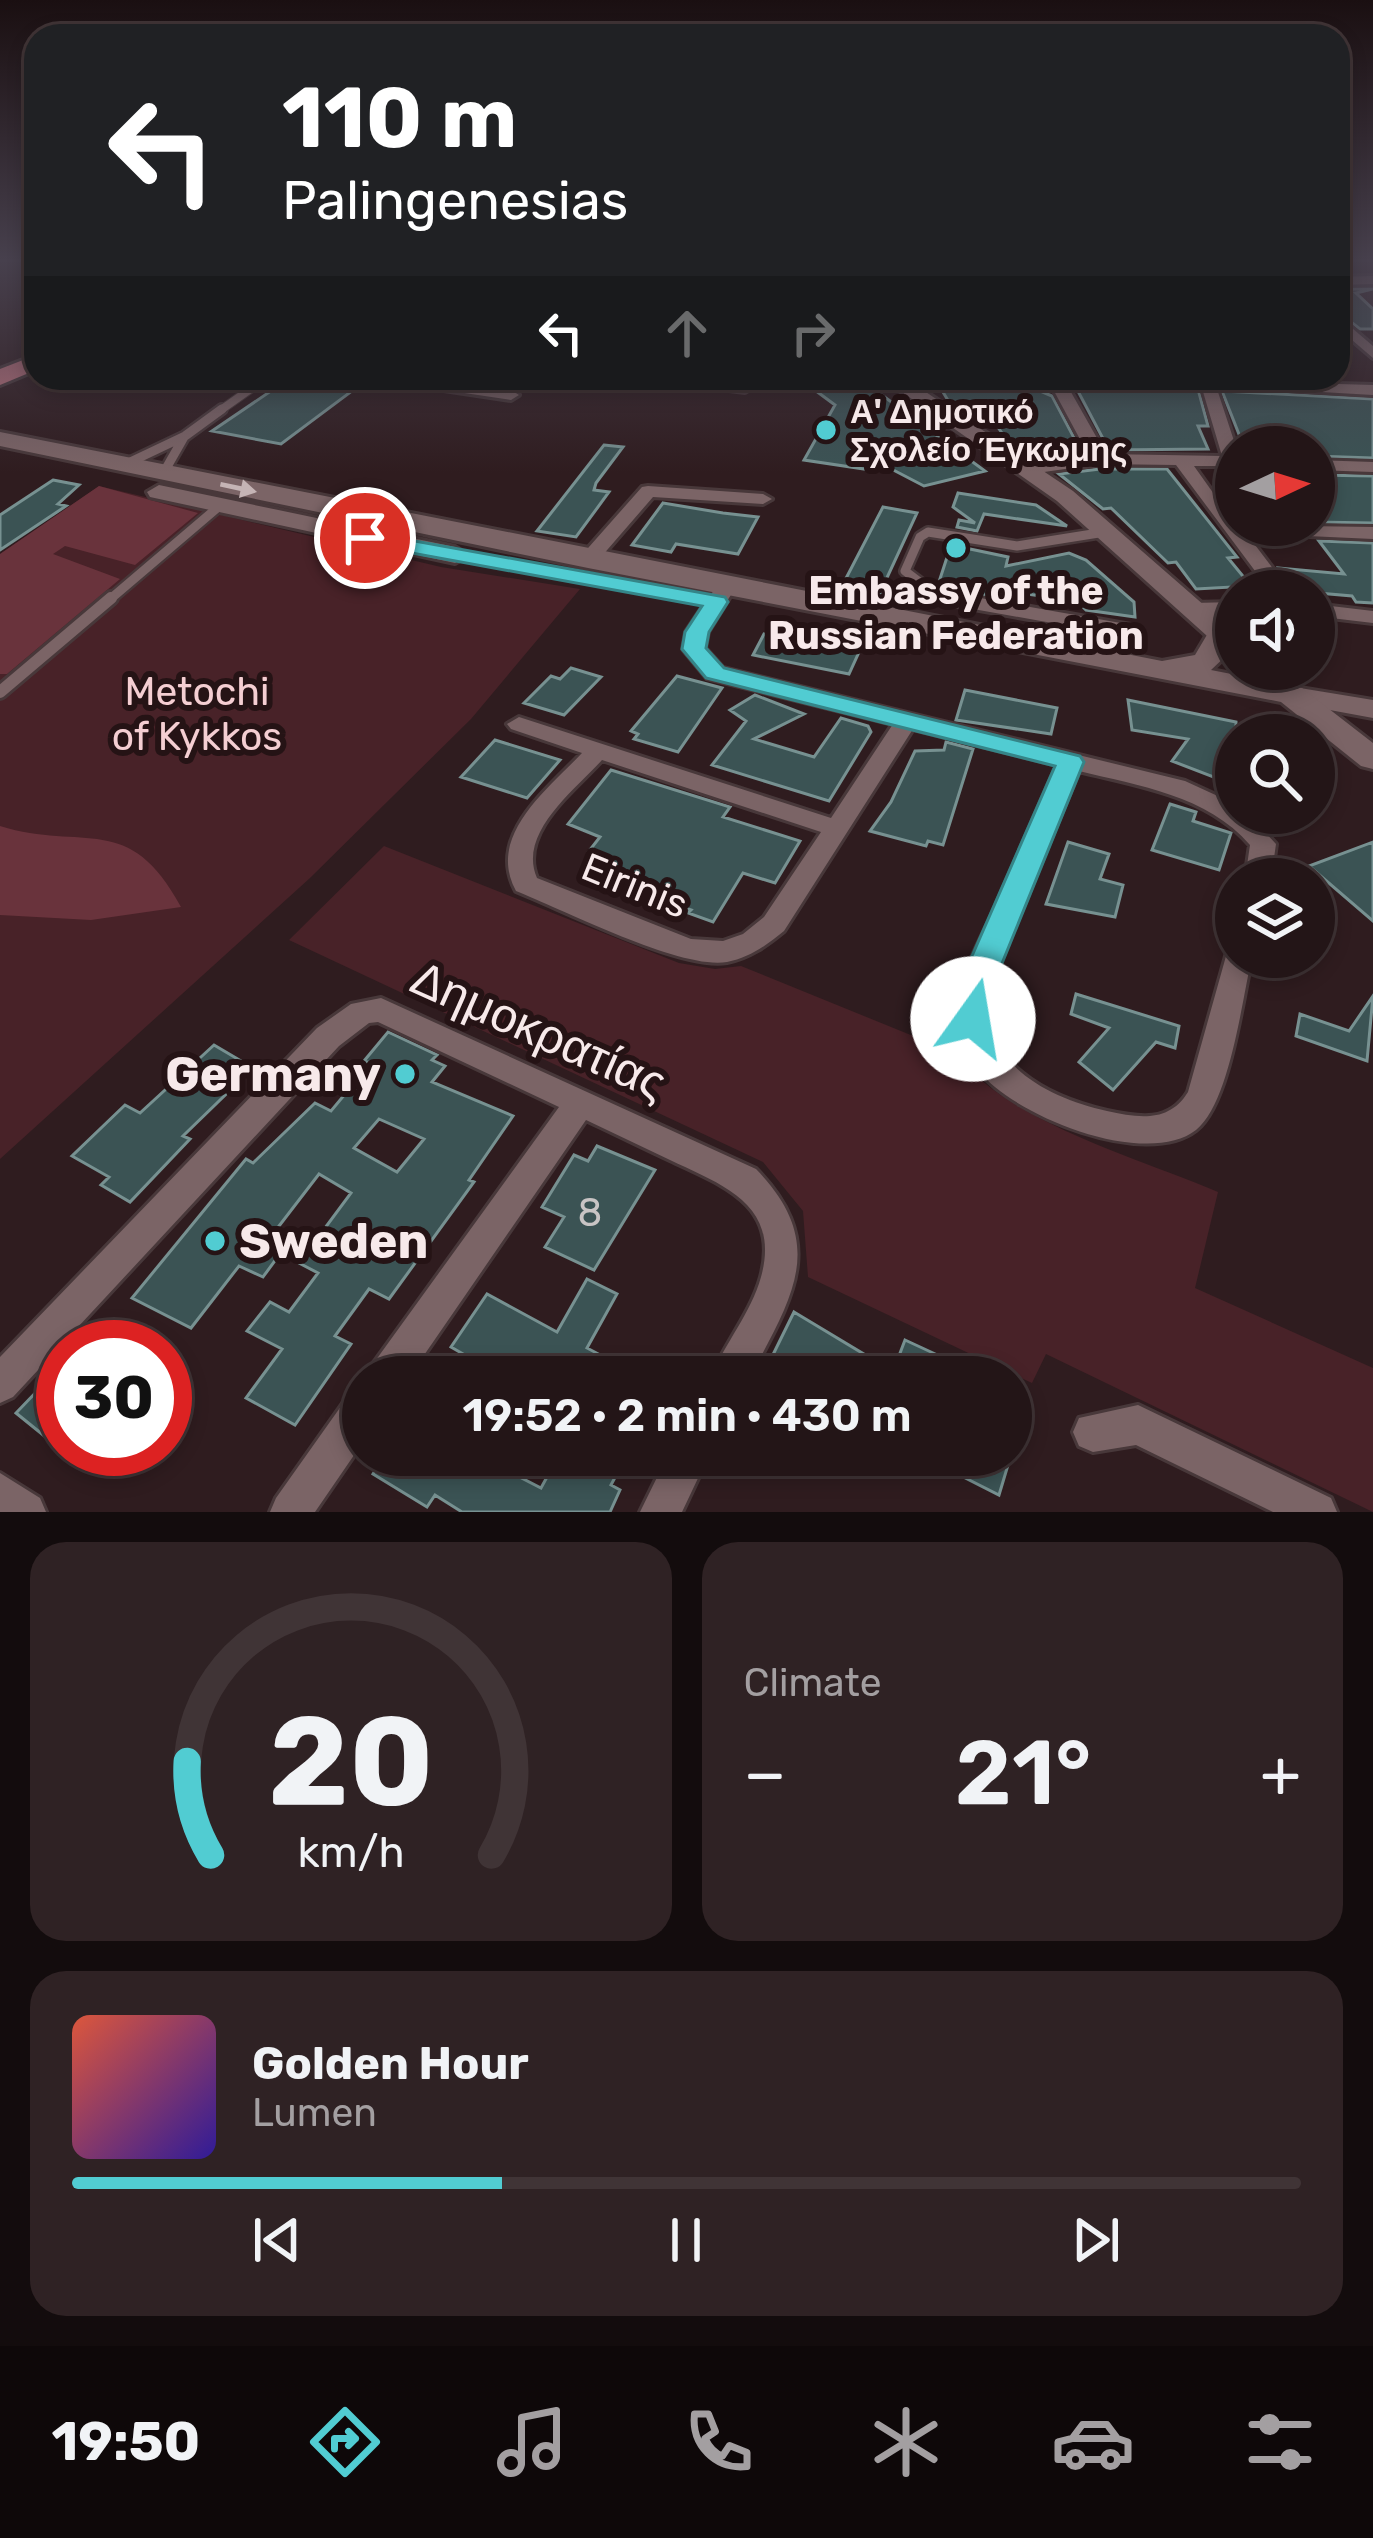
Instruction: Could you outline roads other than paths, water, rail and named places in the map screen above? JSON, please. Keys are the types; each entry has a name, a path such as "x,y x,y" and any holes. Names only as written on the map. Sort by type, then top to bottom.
{"main road":[{"path":"0,439 588,560 722,594 1002,623 1303,704 1373,759"},
{"path":"0,452 217,508 722,594 1303,704"},
{"path":"1153,667 1208,662 1215,655"}],"street":[{"path":"1350,333 1373,354"},
{"path":"1353,336 1373,336"},
{"path":"477,390 511,395"},
{"path":"910,390 1029,471 1193,609 1215,621"},
{"path":"1062,390 1100,459"},
{"path":"1211,390 1223,426"},
{"path":"1029,471 1100,459 1215,461"},
{"path":"1181,461 1215,504"},
{"path":"1335,466 1373,467"},
{"path":"588,560 648,491 764,499"},
{"path":"1335,531 1373,533"},
{"path":"722,594 697,632 694,649 715,673 1176,787 1238,816 1263,844 1261,858"},
{"path":"1335,612 1373,617"},
{"path":"1286,690 1303,704 1373,723"},
{"path":"1303,704 1373,709"},
{"name":"Eirinis","path":"596,752 523,839 515,862 518,873 526,884 688,949 724,952 774,924 906,722"},
{"path":"518,724 835,828"},
{"path":"1070,762 975,988 973,1019 988,1060 1020,1090 1116,1129 1174,1126 1194,1113 1204,1092 1233,978"},
{"name":"Δημοκρατίας","path":"0,1384 328,1037 362,1012 381,1010 744,1179 781,1219 781,1272 740,1356"},
{"path":"401,1356 579,1104"},
{"path":"1093,1432 1138,1425 1317,1512"},
{"path":"299,1509 342,1442"},
{"path":"660,1512 678,1476"},
{"path":"0,1492 26,1512"}],"lane":[{"path":"125,464 185,436 249,390"},
{"path":"164,472 185,436"},
{"path":"0,692 217,508"},
{"path":"1105,532 1017,546 934,532 920,537 906,567 910,578 938,596 1002,623 1130,631"}],"place":[{"name":"Α' Δημοτικό Σχολείο Έγκωμης","path":"826,430"},
{"name":"Embassy of the Russian Federation","path":"956,548"},
{"name":"Germany","path":"405,1074"},
{"name":"Sweden","path":"215,1241"}],"park label":[{"name":"Metochi of Kykkos","path":"197,714"}]}
